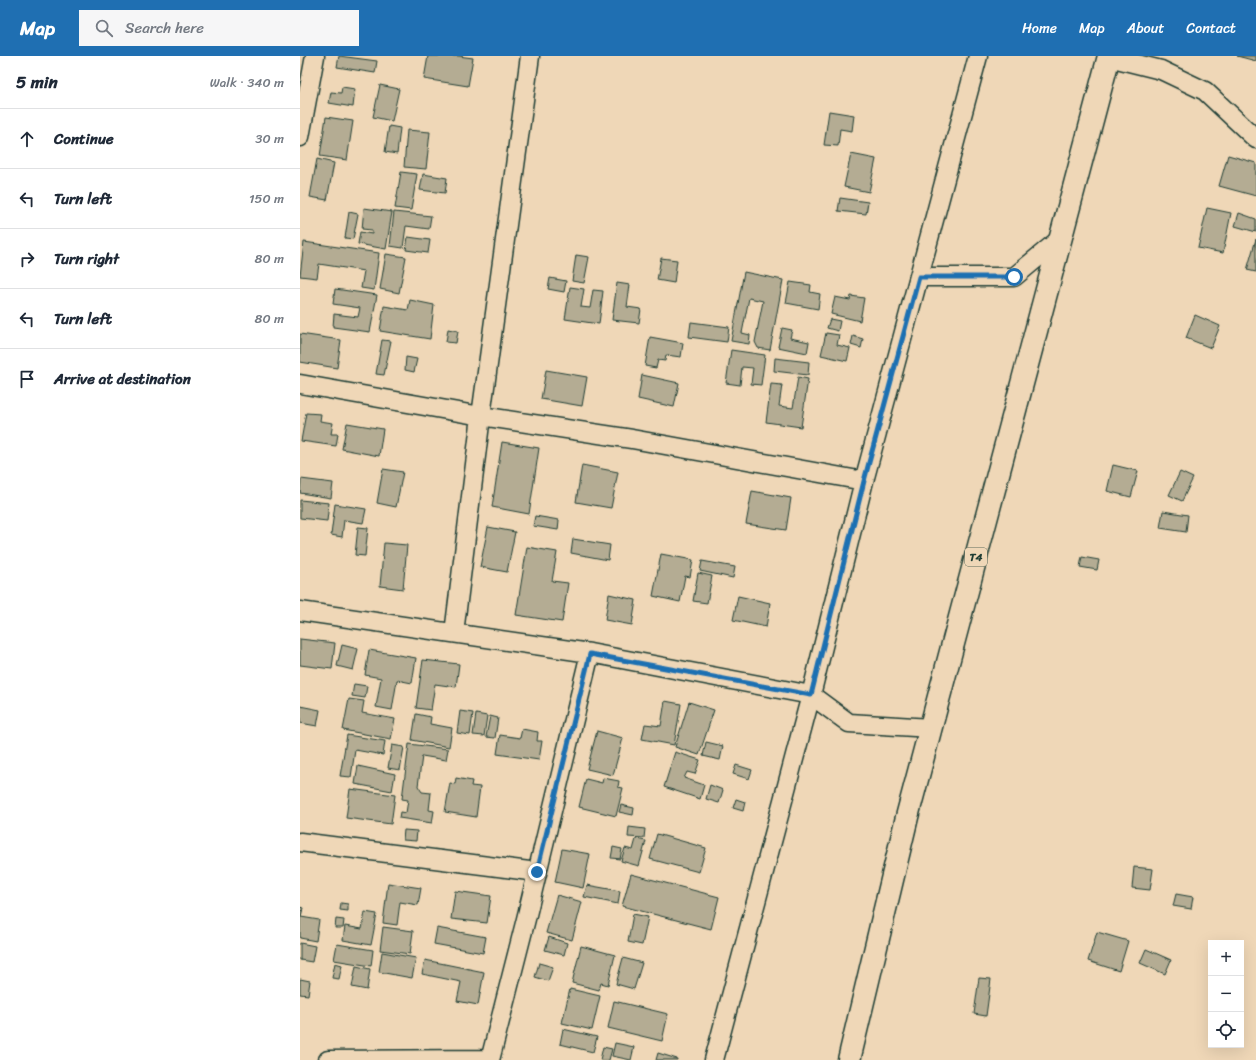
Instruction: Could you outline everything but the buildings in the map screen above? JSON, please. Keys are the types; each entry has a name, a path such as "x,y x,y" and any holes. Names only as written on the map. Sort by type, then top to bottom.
{"highway":[{"name":"T4","path":"849,1060 907,817 1109,56"}],"street":[{"path":"300,137 314,56"},
{"path":"454,633 481,416 530,56"},
{"path":"714,1060 811,695 864,481 978,56"},
{"path":"1109,56 1161,70 1205,91 1256,139"},
{"path":"919,277 1014,277 1061,238"},
{"path":"300,384 481,416 632,439 864,481"},
{"path":"300,611 590,654 811,695 849,723 931,728"},
{"path":"328,1060 490,1059 590,654"},
{"path":"300,842 537,872"}],"route":[{"path":"537,872 590,654 811,695 864,481 919,277 1014,277"}]}
